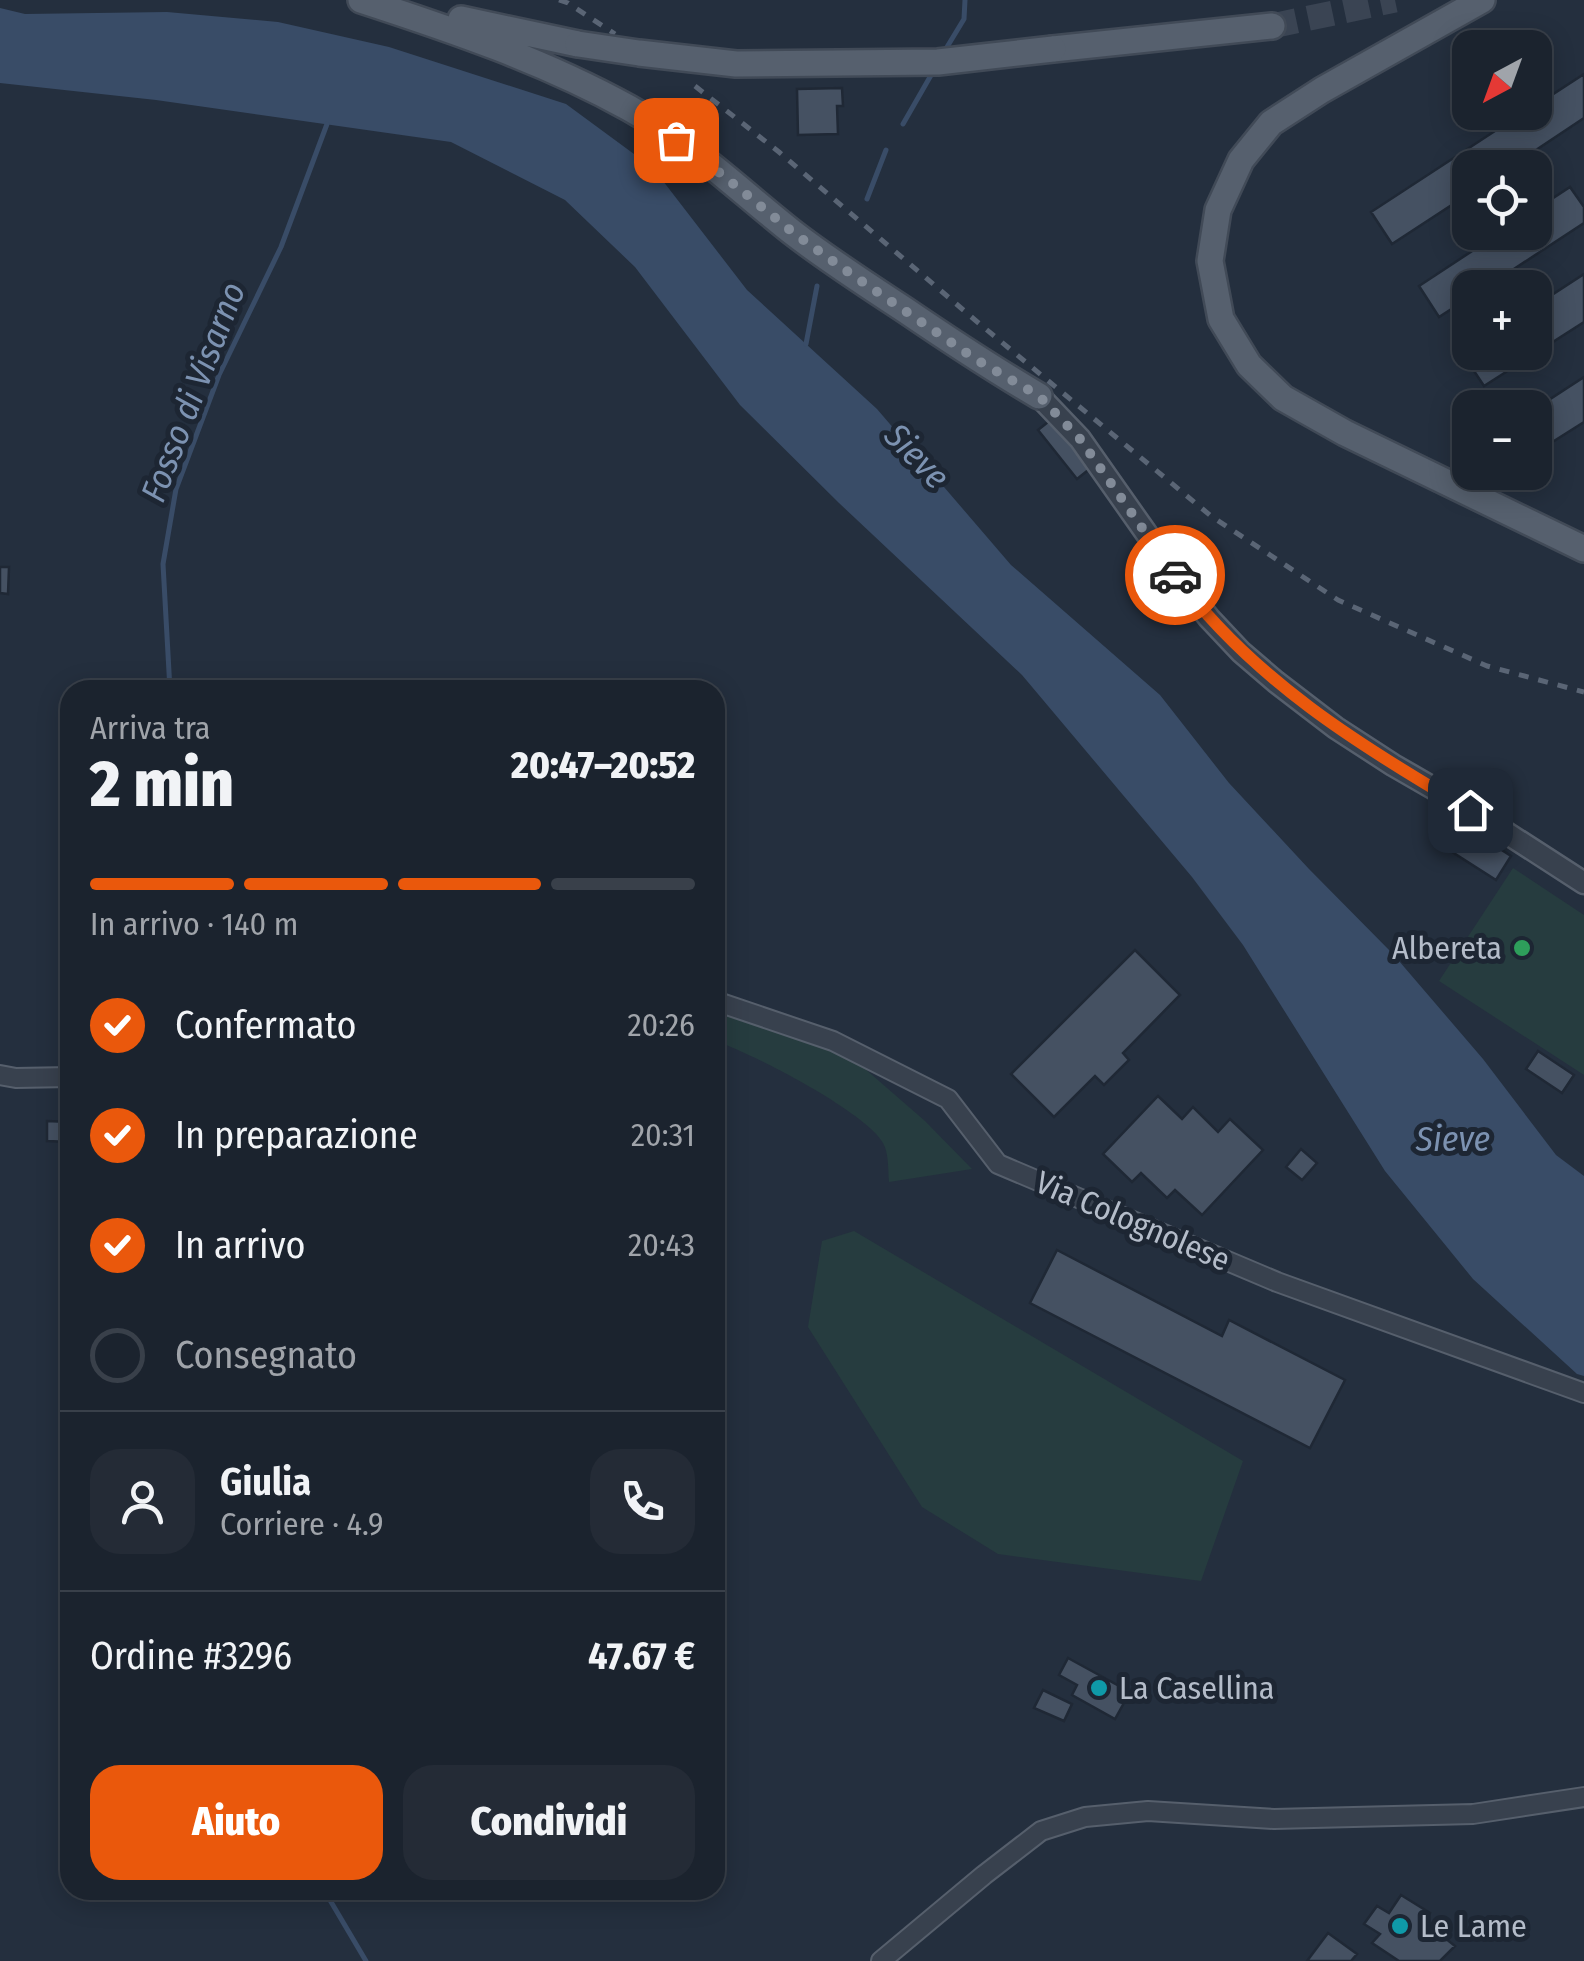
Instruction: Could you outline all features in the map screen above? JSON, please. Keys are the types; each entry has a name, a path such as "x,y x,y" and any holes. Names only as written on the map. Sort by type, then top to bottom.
{"main road":[{"path":"361,0 490,44 631,109 699,156 851,274 977,360 1039,396"},
{"path":"380,0 578,44 736,64 938,62 1272,26"},
{"path":"1482,0 1271,123 1241,160 1218,210 1210,262 1221,319 1249,364 1283,398 1345,433 1584,549"}],"street":[{"path":"1039,396 1080,439 1182,584 1242,652 1336,728 1584,883"},
{"name":"Via Colognolese","path":"725,1004 833,1041 948,1099 998,1164 1278,1282 1584,1393"},
{"path":"0,1075 60,1077"},
{"path":"881,1961 1041,1831 1084,1817 1148,1812 1274,1819 1473,1814 1584,1797"}],"green space":[{"name":"Albereta","path":"1513,868 1584,915 1584,1075 1439,981"},
{"path":"725,1004 833,1041 925,1121 972,1169 889,1182 883,1143 872,1130 832,1100 725,1045"},
{"path":"854,1231 1243,1461 1201,1581 998,1554 922,1507 808,1327 822,1241"}],"water":[{"name":"Sieve","path":"0,8 25,14 167,12 278,22 389,47 566,104 653,168 747,290 877,409 1011,565 1160,695 1229,783 1393,954 1483,1059 1556,1155 1584,1176 1584,1376 1577,1374 1473,1279 1385,1171 1243,945 1192,877 1022,675 740,405 635,267 565,200 451,142 156,100 0,83"}],"building":[{"path":"1584,74 1584,118 1536,150 1466,150 1496,130 1552,130 1552,95"},
{"path":"842,88 843,106 837,106 838,134 798,135 797,89"},
{"path":"1452,159 1452,205 1392,244 1371,212"},
{"path":"1570,187 1584,207 1584,223 1552,244 1552,199"},
{"path":"1474,250 1543,250 1512,270 1452,270 1452,309 1439,317 1419,286"},
{"path":"1584,274 1584,322 1552,342 1552,295"},
{"path":"1473,370 1509,370 1484,386"},
{"path":"1584,377 1584,422 1552,442 1552,398"},
{"path":"1053,418 1092,467 1077,479 1038,430"},
{"path":"0,567 9,567 8,594 0,593"},
{"path":"1461,824 1511,856 1496,880 1446,848"},
{"path":"1135,950 1180,995 1123,1053 1129,1060 1104,1085 1095,1076 1054,1117 1011,1074"},
{"path":"1538,1051 1574,1075 1562,1093 1526,1069"},
{"path":"1158,1096 1182,1119 1193,1107 1218,1132 1230,1119 1263,1150 1202,1215 1175,1190 1167,1198 1141,1173 1132,1182 1103,1154"},
{"path":"47,1121 60,1122 60,1142 47,1141"},
{"path":"1301,1149 1317,1163 1302,1180 1286,1167"},
{"path":"1057,1250 1222,1336 1229,1320 1345,1380 1310,1448 1030,1303"},
{"name":"La Casellina","path":"1068,1658 1130,1692 1115,1719 1072,1695 1077,1685 1059,1675"},
{"path":"1043,1690 1072,1704 1064,1721 1034,1708"},
{"name":"Le Lame","path":"1401,1895 1430,1913 1425,1922 1455,1946 1440,1961 1399,1961 1372,1943 1380,1934 1364,1924 1377,1906 1389,1913"},
{"path":"1328,1933 1357,1954 1351,1961 1307,1961"}],"waterway":[{"path":"944,52 964,19 965,0"},
{"path":"903,124 934,70"},
{"name":"Fosso di Visarno","path":"169,680 163,564 176,489 219,375 281,247 327,124"},
{"path":"867,199 886,150"},
{"path":"806,344 817,286"},
{"name":"Fosso di Visarno","path":"330,1900 366,1961"}],"tunnel":[{"path":"1272,26 1395,0"}],"railway":[{"path":"559,0 615,34"},
{"path":"695,86 779,152 1211,516 1338,600 1487,666 1584,692"}],"way so far":[{"path":"676,140 851,274 977,360 1039,396 1080,439 1175,575"}],"place":[{"name":"Albereta","path":"1522,948"},
{"name":"La Casellina","path":"1099,1688"},
{"name":"Le Lame","path":"1400,1926"}],"route":[{"path":"1175,575 1209,618 1276,682 1336,728 1470,810"}]}
